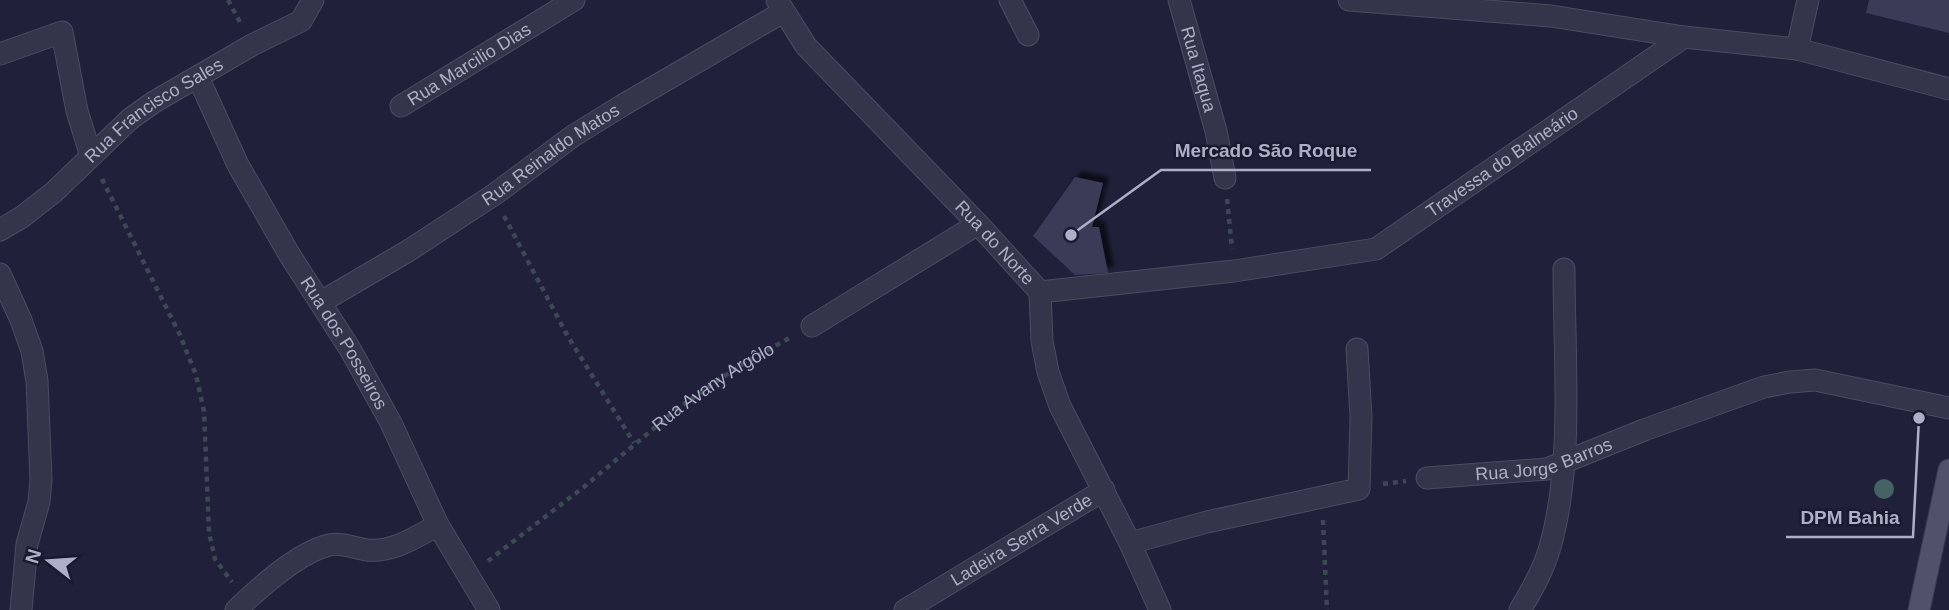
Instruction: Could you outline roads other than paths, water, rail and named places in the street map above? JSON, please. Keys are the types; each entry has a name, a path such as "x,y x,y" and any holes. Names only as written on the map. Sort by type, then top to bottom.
{"main road":[{"path":"1919,610 1949,470"}],"street":[{"name":"Rua Francisco Sales","path":"0,230 54,192 130,119 252,45 301,21 313,0"},
{"name":"Rua Marcilio Dias","path":"401,106 574,0"},
{"path":"1010,0 1028,36"},
{"name":"Rua Itaqua","path":"1179,0 1216,131 1225,178"},
{"path":"1797,49 1808,0"},
{"path":"1349,1 1548,8 1684,37 1797,49 1949,89"},
{"name":"Rua Reinaldo Matos","path":"321,302 408,251 495,194 573,136 780,6"},
{"name":"Rua do Norte","path":"780,6 806,46 1040,292 1042,341 1048,372 1060,406 1130,543 1160,610"},
{"path":"0,54 62,32 77,111 91,156"},
{"name":"Travessa do Balneário","path":"1040,292 1234,271 1376,249 1684,37"},
{"name":"Rua dos Posseiros","path":"198,77 237,164 391,423 438,526 489,610"},
{"path":"812,326 978,224"},
{"path":"1521,610 1550,548 1565,463 1564,269"},
{"path":"0,274 32,351 37,381 40,502 27,544 21,610"},
{"path":"1130,543 1207,522 1359,489 1361,417 1357,349"},
{"name":"Rua Jorge Barros","path":"1427,478 1547,469 1644,430 1764,387 1790,382 1815,380 1949,408"},
{"name":"Ladeira Serra Verde","path":"905,610 1104,490"},
{"path":"241,605 313,550 332,544 369,550 395,547 438,526"}],"place":[{"name":"Mercado São Roque","path":"1071,235"},
{"name":"DPM Bahia","path":"1919,418"}]}
